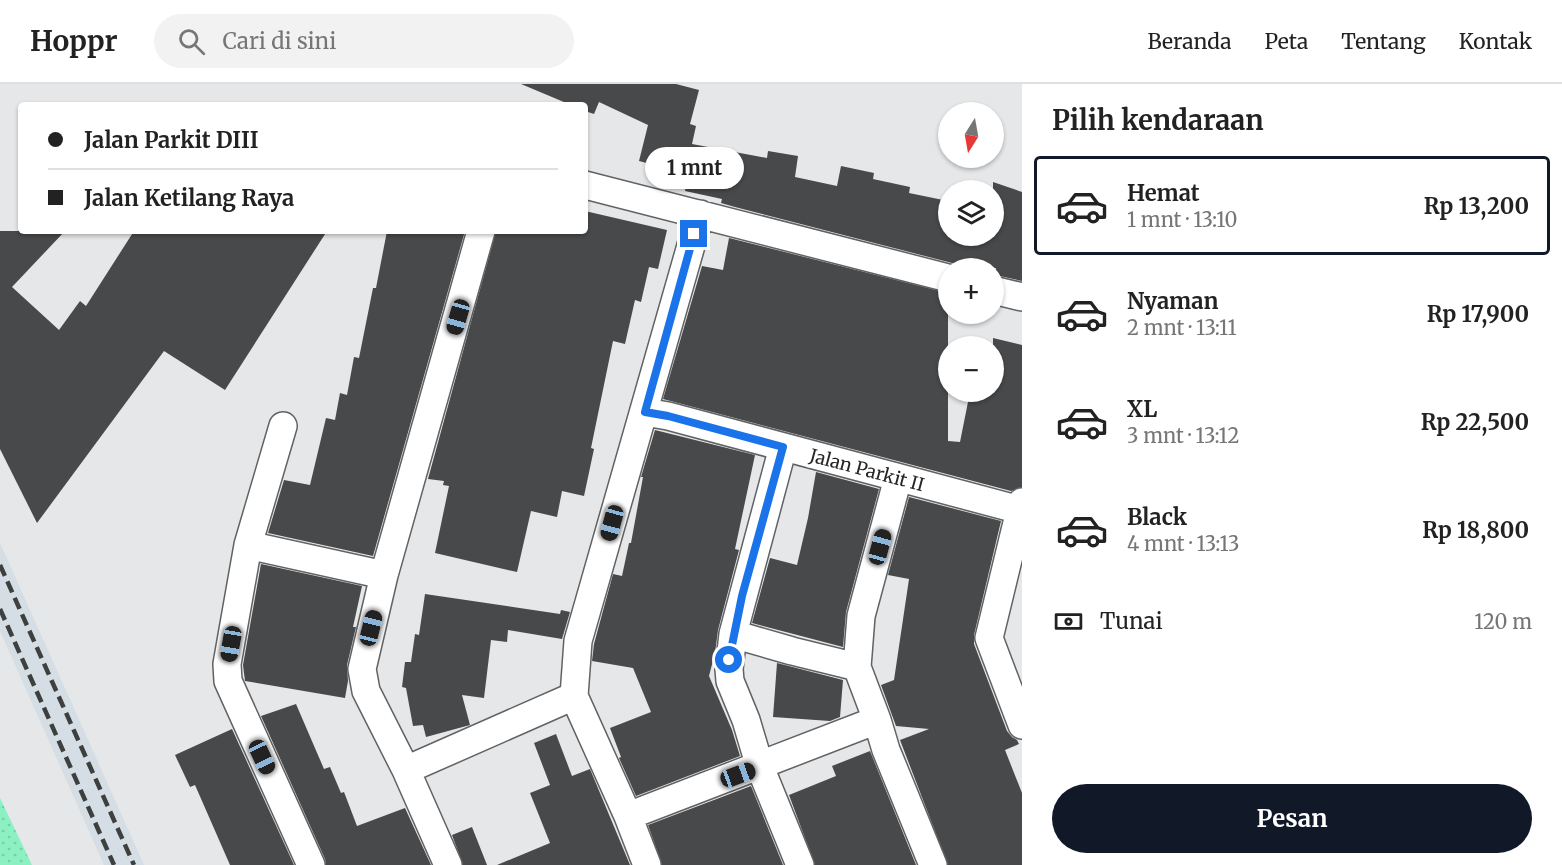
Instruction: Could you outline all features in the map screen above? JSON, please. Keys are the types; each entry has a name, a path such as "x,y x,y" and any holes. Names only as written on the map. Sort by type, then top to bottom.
{"street":[{"path":"588,186 938,275"},
{"path":"647,865 628,816 574,696 579,641 700,214"},
{"path":"448,865 406,770 366,691 362,669 384,575 480,234"},
{"path":"1004,293 1022,297"},
{"name":"Jalan Parkit II","path":"645,412 668,416 898,478 1021,506"},
{"path":"283,426 248,545 227,664 228,681 311,865"},
{"path":"783,447 733,634 729,660 730,681 746,720 760,767 800,865"},
{"path":"898,478 861,616 857,667 886,750 933,865"},
{"path":"1021,506 989,638 1022,725"},
{"path":"248,545 384,575"},
{"path":"733,634 857,667"},
{"path":"406,770 574,696"},
{"path":"628,816 877,720"}],"shaded area":[{"path":"0,543 144,865 104,865 0,631"}],"green space":[{"path":"0,798 32,865 0,865"}],"building":[{"path":"521,84 676,84 699,90 690,124 696,126 692,144 767,158 768,151 798,156 795,177 837,186 841,166 874,173 873,179 910,187 909,193 938,199 938,246 1004,246 1004,186 1022,192 1022,281 1004,277 1004,258 938,259 735,207 721,203 722,199 685,191 688,174 639,161 648,125 599,102 594,114 588,112 588,102 564,102"},
{"path":"588,212 667,230 658,269 649,267 641,302 635,300 625,344 613,341 591,448 594,449 584,496 562,491 557,517 531,511 517,572 435,553 449,486 443,485 444,481 428,479 495,234 588,234"},
{"path":"0,231 18,231 18,234 62,234 12,287 59,330 80,301 86,306 132,234 325,234 225,390 164,351 37,523 0,449"},
{"path":"386,234 464,234 373,556 268,533 284,480 310,485 326,418 335,420 340,393 347,395 354,357 359,358 373,288 376,288"},
{"path":"729,238 938,290 938,324 948,324 948,336 938,336 938,402 948,402 948,441 960,442 968,402 1004,402 1004,341 1022,345 1022,487 1011,491 663,399 702,266 723,270"},
{"path":"655,430 755,455 735,549 739,550 718,630 709,676 732,730 740,756 636,796 619,758 621,757 610,728 651,712 633,668 592,661 594,644 613,574 622,576 629,543 631,543 643,477 641,477"},
{"path":"816,472 879,489 846,612 843,647 752,623 770,558 797,565"},
{"path":"909,497 1001,521 974,635 974,644 1007,731 1019,744 1005,750 1022,793 1022,865 948,865 900,740 929,729 896,726 881,685 894,680 909,579 888,575"},
{"path":"261,564 362,586 347,665 348,681 345,698 245,681 243,665"},
{"path":"425,594 560,614 561,610 570,612 562,639 508,630 507,642 491,640 484,698 462,695 470,725 426,737 423,725 413,726 406,688 402,687 405,662 411,662 415,634 419,635"},
{"path":"777,663 843,680 840,717 830,721 773,717"},
{"path":"296,704 324,769 330,767 341,793 344,792 357,826 405,808 431,865 326,865 261,716"},
{"path":"232,729 294,865 230,865 195,785 190,787 175,755"},
{"path":"556,734 572,776 590,769 630,865 497,865 550,843 530,793 550,785 534,743"},
{"path":"870,751 916,865 815,865 789,795 836,776 832,766"},
{"path":"751,786 783,865 662,865 648,825"},
{"path":"472,827 487,865 463,865 452,835"}],"railway":[{"path":"0,565 134,865"},
{"path":"0,609 114,865"}],"route":[{"path":"694,234 645,412 783,447 742,596 729,660"}]}
